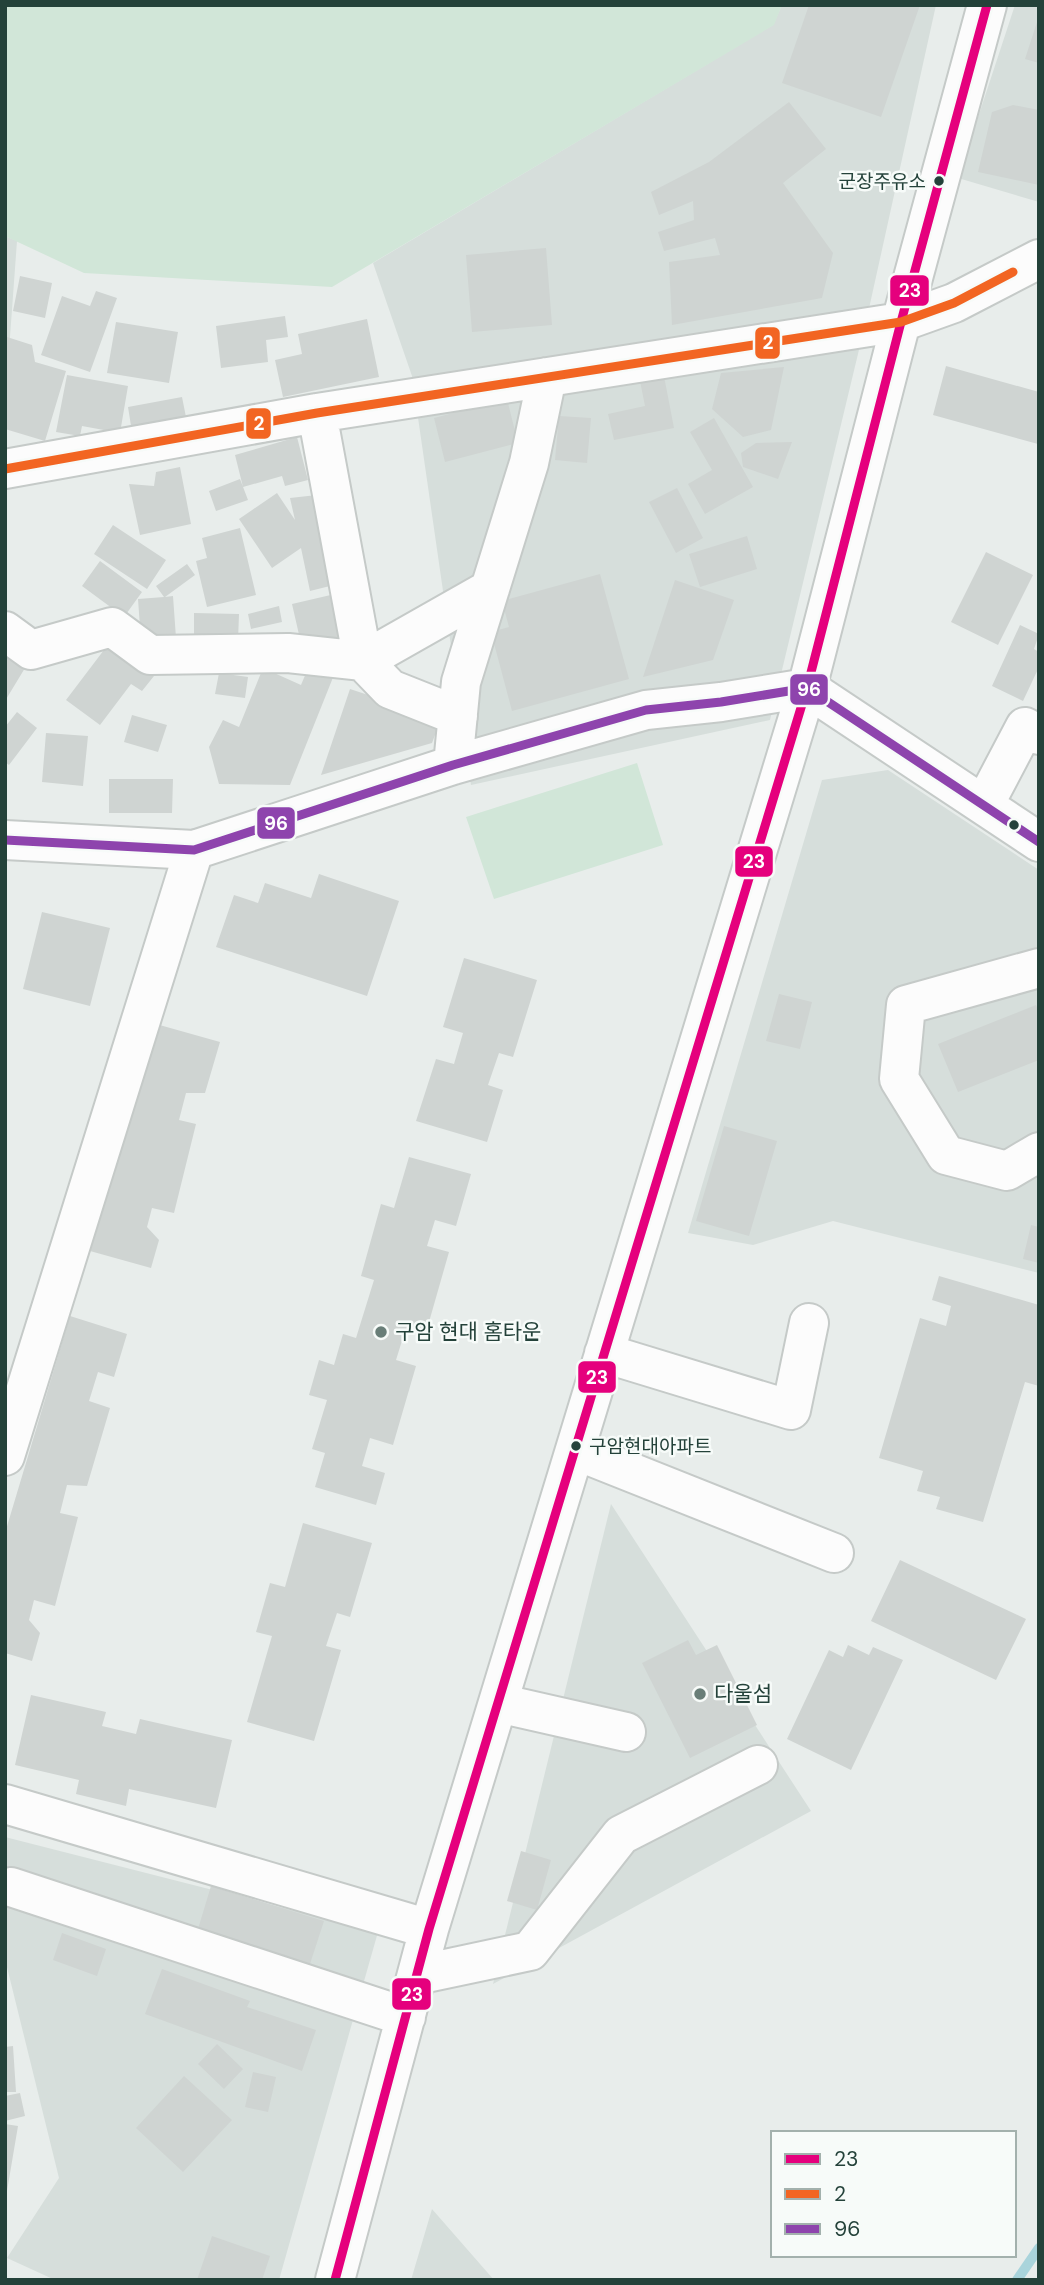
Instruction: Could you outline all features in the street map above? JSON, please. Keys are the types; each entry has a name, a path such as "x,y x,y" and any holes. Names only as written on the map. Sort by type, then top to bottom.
{"street":[{"path":"335,2280 429,1928 807,688 901,322 987,5"},
{"path":"5,469 317,413 901,322 954,303 1039,259"},
{"path":"453,765 461,682 529,463 547,377"},
{"path":"317,413 363,661 390,689 458,716"},
{"path":"5,631 31,650 112,627 150,654 288,653 363,661 490,589"},
{"path":"5,840 194,850 453,765 646,710 721,702 807,688 1039,842"},
{"path":"984,805 1025,727 1039,735"},
{"path":"5,1456 194,850"},
{"path":"1039,968 906,1005 899,1079 946,1155 1007,1171 1039,1152"},
{"path":"604,1353 791,1410 810,1323"},
{"path":"575,1450 834,1553"},
{"path":"498,1703 626,1731"},
{"path":"417,1975 530,1951 621,1835 758,1765"},
{"path":"5,1804 429,1928"},
{"path":"11,1887 406,2017"}],"shaded area":[{"path":"782,5 936,5 870,304 770,720 471,785 412,376 373,263 773,25"},
{"path":"1015,5 1039,5 1039,202 958,178"},
{"path":"5,236 17,241 5,405"},
{"path":"888,770 1039,870 1039,1273 833,1221 753,1245 688,1233 822,780"},
{"path":"611,1504 811,1811 493,1984"},
{"path":"5,1837 378,1932 279,2280 55,2280 7,2258 59,2178 5,1959"},
{"path":"432,2209 494,2280 411,2280"}],"green space":[{"path":"5,5 782,5 774,25 332,287 84,273 5,236"},
{"path":"637,763 663,845 494,899 466,817"}],"building":[{"path":"809,5 920,5 881,117 782,83"},
{"path":"1039,19 1039,63 1025,59"},
{"path":"789,102 826,149 783,183 833,253 822,298 672,325 669,262 720,255 715,238 664,251 658,232 694,220 693,201 659,215 651,192 709,162"},
{"path":"1013,105 1039,110 1039,185 978,172 992,112"},
{"path":"546,248 552,325 472,332 466,255"},
{"path":"20,276 52,283 45,318 13,311"},
{"path":"96,291 117,298 90,372 41,355 62,296 90,306"},
{"path":"285,316 288,337 266,340 268,362 221,368 216,326"},
{"path":"367,319 379,377 283,397 275,360 302,354 298,334"},
{"path":"116,322 178,332 169,383 107,373"},
{"path":"7,337 32,345 35,362 66,371 45,441 5,429"},
{"path":"946,366 1039,392 1038,444 933,415"},
{"path":"784,367 771,430 743,437 712,409 721,373"},
{"path":"663,371 674,428 614,440 608,414 645,406 639,376"},
{"path":"67,375 128,386 120,433 82,426 80,436 56,432"},
{"path":"182,397 187,422 132,432 128,407"},
{"path":"507,399 518,443 445,462 434,418"},
{"path":"559,416 591,418 587,463 555,460"},
{"path":"714,418 753,487 705,514 688,484 712,470 690,432"},
{"path":"297,437 308,480 285,486 282,476 243,487 235,455"},
{"path":"792,442 778,479 743,467 741,453 756,443"},
{"path":"180,467 191,524 140,535 129,484 154,486 156,472"},
{"path":"240,479 248,500 216,511 209,491"},
{"path":"677,488 703,538 676,553 649,502"},
{"path":"277,493 295,520 290,498 317,495 334,585 310,591 301,548 272,568 239,519"},
{"path":"113,525 166,560 147,589 94,554"},
{"path":"240,528 256,595 207,607 196,561 207,558 202,538"},
{"path":"747,536 757,569 700,587 689,554"},
{"path":"986,552 1033,575 998,645 951,622"},
{"path":"100,561 142,592 124,617 82,586"},
{"path":"187,564 195,575 165,597 173,596 176,638 141,641 138,599 164,597 156,586"},
{"path":"600,574 629,679 512,711 491,632 509,627 502,601"},
{"path":"675,580 734,600 713,660 643,677"},
{"path":"335,594 346,641 303,652 292,604"},
{"path":"279,606 282,622 251,629 248,614"},
{"path":"194,613 239,614 238,641 194,641"},
{"path":"1020,625 1039,634 1034,649 1039,652 1039,667 1023,701 992,686"},
{"path":"110,642 154,676 142,691 131,684 100,725 66,700"},
{"path":"5,656 25,668 5,701"},
{"path":"309,666 334,675 290,785 219,784 209,747 223,720 239,727 263,668 301,685"},
{"path":"219,673 248,677 245,698 215,694"},
{"path":"350,689 441,719 432,743 321,775"},
{"path":"17,712 37,728 9,765 5,762 5,727"},
{"path":"132,715 167,725 158,752 124,742"},
{"path":"46,733 88,736 83,786 42,782"},
{"path":"109,779 173,779 172,813 109,813"},
{"path":"319,874 399,901 367,996 216,947 234,895 258,903 265,883 311,898"},
{"path":"42,912 110,928 90,1006 23,989"},
{"path":"464,958 537,980 513,1057 499,1053 488,1085 503,1090 487,1142 416,1121 436,1059 454,1064 463,1033 443,1027"},
{"path":"779,994 812,1002 800,1049 766,1041"},
{"path":"1036,1005 1039,1012 1039,1060 958,1092 938,1044"},
{"path":"156,1024 220,1042 205,1093 186,1093 179,1120 196,1124 174,1213 152,1208 147,1227 159,1240 151,1268 90,1251"},
{"path":"724,1126 777,1141 749,1236 696,1221"},
{"name":"구암 현대 홈타운","path":"409,1157 471,1174 456,1226 435,1220 427,1246 449,1252 425,1336 405,1331 396,1360 416,1366 393,1445 370,1438 362,1466 385,1473 376,1505 315,1487 325,1453 312,1449 327,1400 309,1395 319,1360 334,1365 343,1334 356,1338 374,1280 361,1276 381,1204 394,1208"},
{"path":"1031,1225 1039,1227 1039,1263 1023,1259"},
{"path":"939,1276 1039,1305 1039,1386 1025,1382 983,1522 936,1509 940,1497 917,1491 923,1471 879,1458 920,1318 946,1326 951,1306 932,1300"},
{"path":"70,1316 127,1334 114,1377 98,1372 89,1401 110,1408 87,1486 67,1485 60,1513 78,1517 55,1606 34,1600 29,1620 40,1633 32,1661 5,1653 5,1533"},
{"path":"303,1523 372,1543 350,1617 337,1613 326,1646 341,1650 314,1741 247,1722 272,1636 256,1632 270,1583 285,1587"},
{"path":"900,1560 1026,1619 996,1680 871,1621"},
{"name":"다울섬","path":"688,1640 696,1655 717,1645 757,1725 690,1758 642,1663"},
{"path":"848,1645 869,1655 873,1647 903,1660 851,1770 787,1739 829,1650 843,1657"},
{"path":"31,1695 106,1712 102,1726 136,1734 140,1719 232,1740 216,1808 129,1789 126,1806 76,1794 79,1780 15,1765"},
{"path":"521,1851 551,1860 537,1910 507,1901"},
{"path":"211,1886 324,1921 310,1964 198,1929"},
{"path":"62,1933 106,1949 97,1976 53,1960"},
{"path":"162,1969 250,2001 247,2007 316,2030 302,2071 145,2014"},
{"path":"217,2044 243,2069 224,2089 198,2064"},
{"path":"13,2046 16,2092 5,2092 5,2047"},
{"path":"253,2072 276,2077 268,2112 245,2107"},
{"path":"184,2076 232,2120 183,2172 136,2128"},
{"path":"20,2093 25,2116 5,2121 5,2096"},
{"path":"5,2124 18,2126 7,2191 5,2191"},
{"path":"212,2236 270,2256 262,2280 197,2280"}],"waterway":[{"path":"1017,2280 1039,2248"}],"transit line":[{"name":"23","path":"335,2280 429,1929 807,688 901,322 987,5"},
{"name":"2","path":"5,469 317,413 901,322 954,303 1013,272"},
{"name":"96","path":"5,840 194,850 453,765 646,710 721,702 807,688 1039,842"}],"place":[{"name":"군장주유소","path":"939,181"},
{"name":"구암 현대 홈타운","path":"381,1332"},
{"name":"구암현대아파트","path":"576,1446"},
{"name":"다울섬","path":"700,1694"}]}
